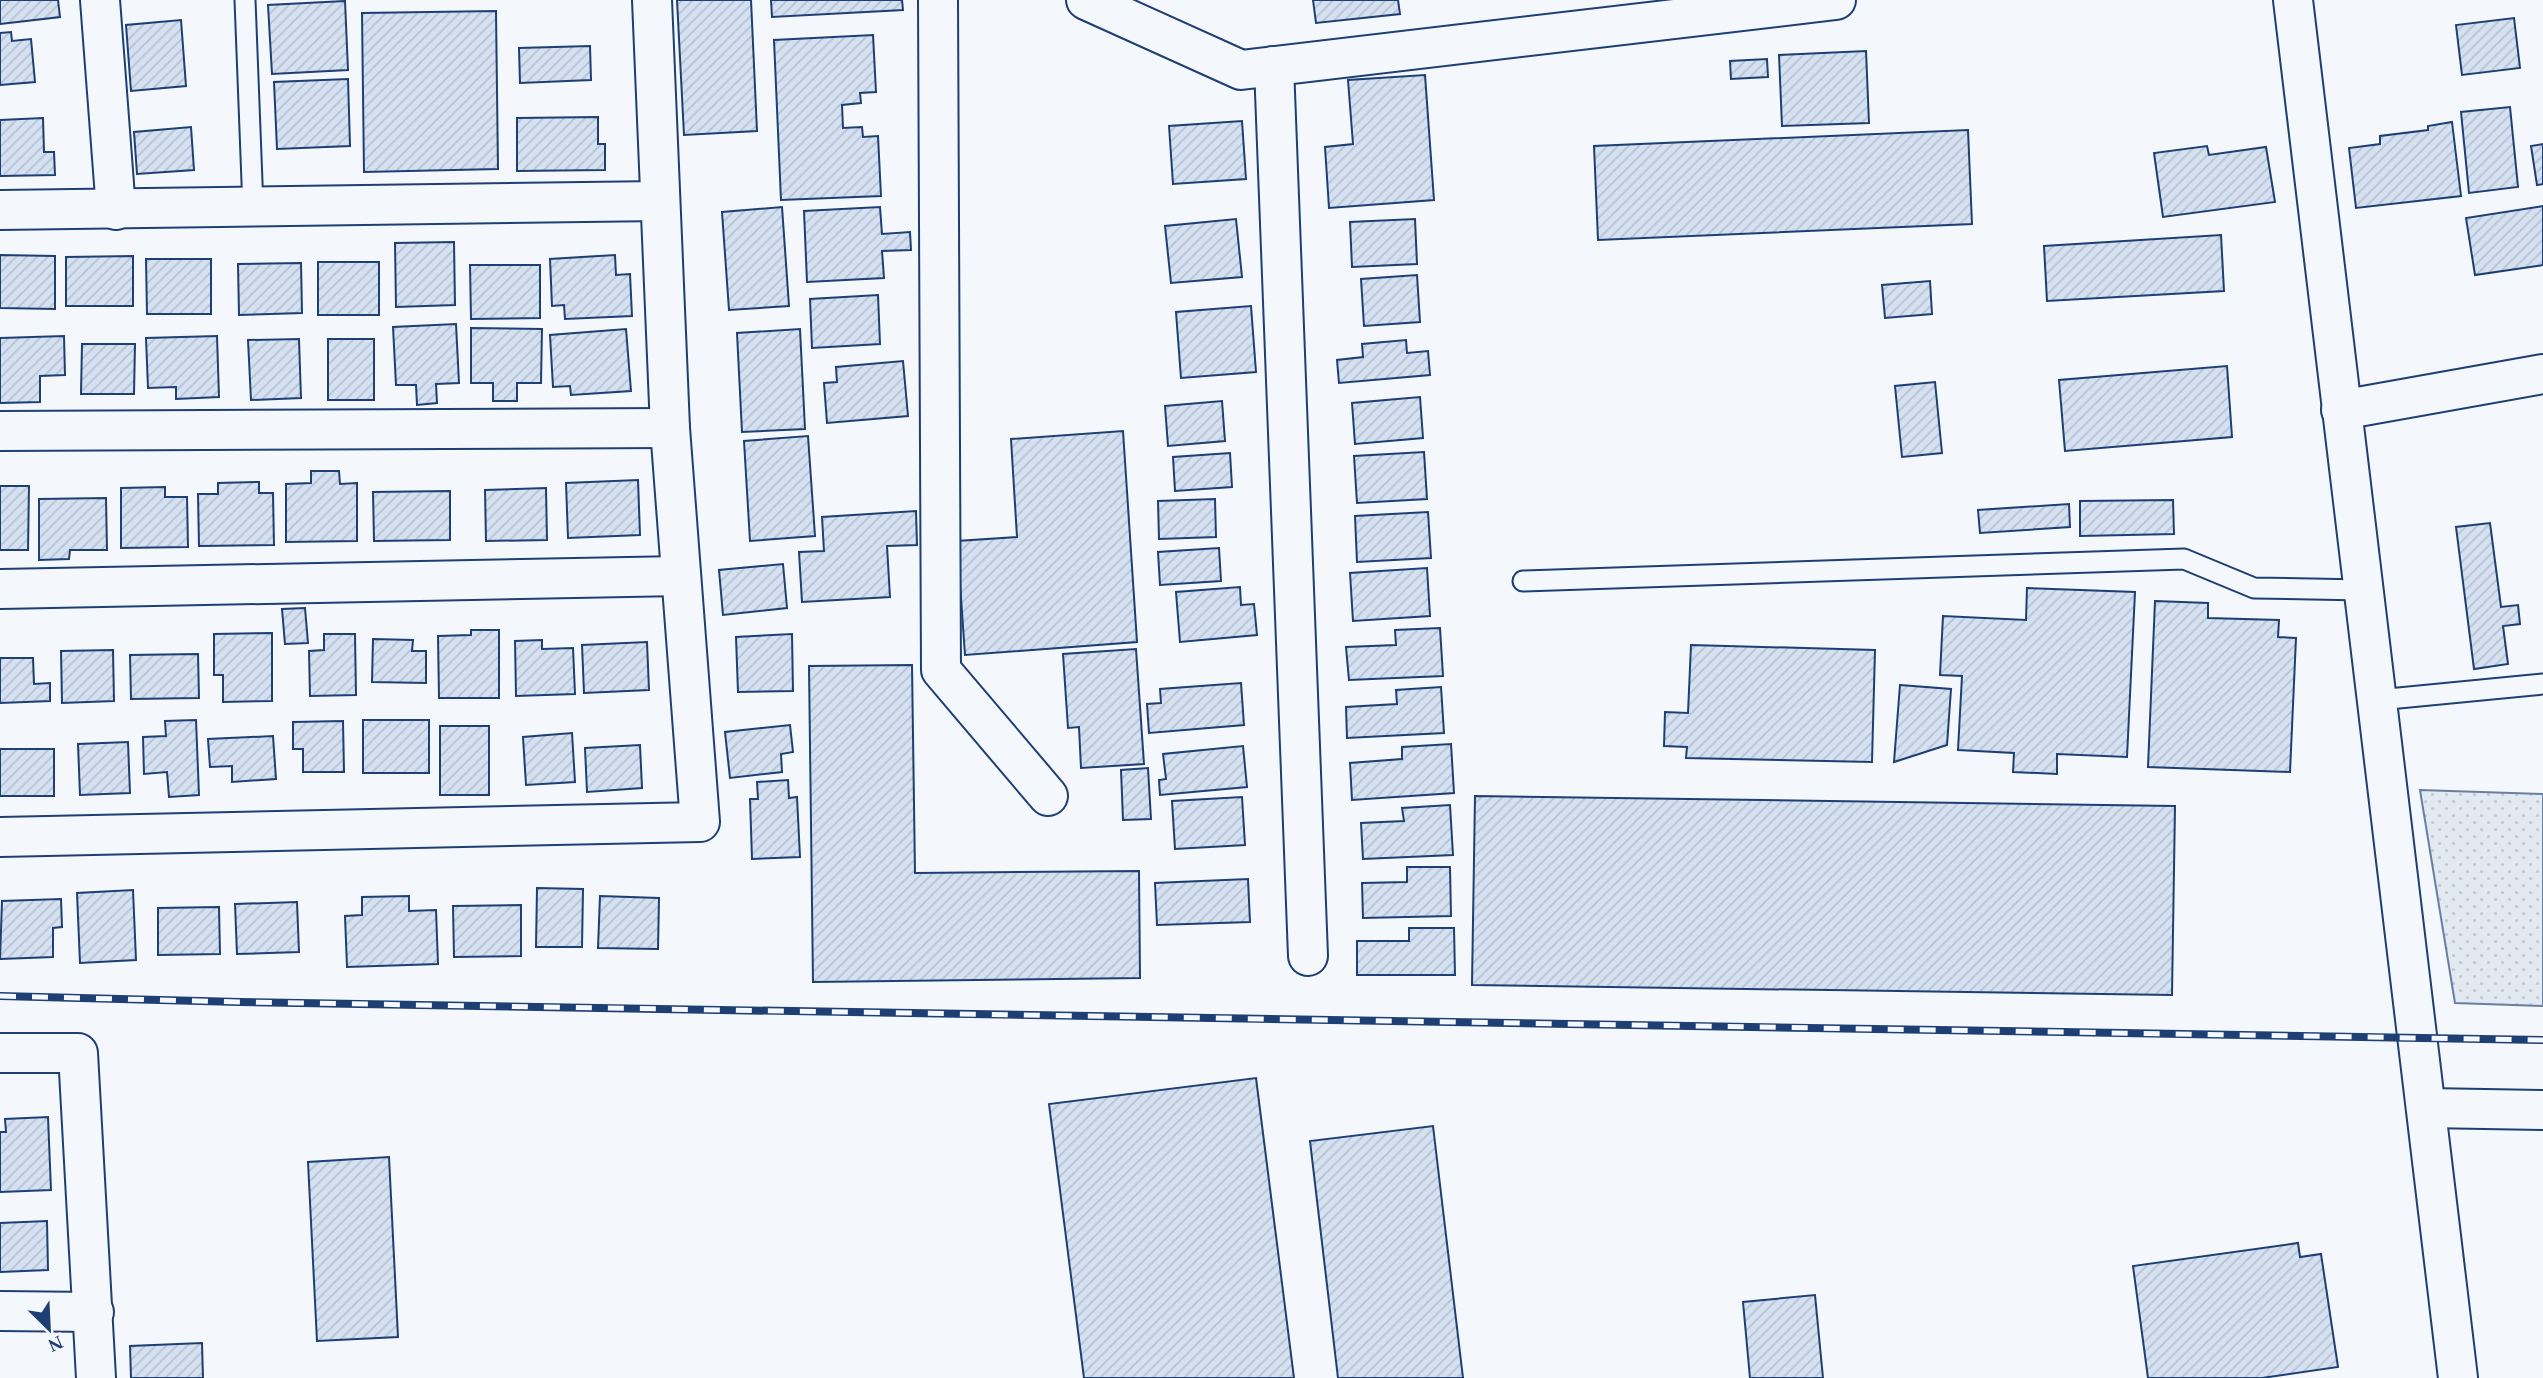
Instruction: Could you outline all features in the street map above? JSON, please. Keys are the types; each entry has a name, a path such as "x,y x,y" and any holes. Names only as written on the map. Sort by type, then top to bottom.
{"street":[{"path":"100,0 116,210"},
{"path":"0,837 700,822 670,428 652,0"},
{"path":"938,0 941,670 1048,796"},
{"path":"1087,0 1241,70 1836,0"},
{"path":"2293,0 2458,1378"},
{"path":"1274,66 1308,956"},
{"path":"0,210 660,201"},
{"path":"2341,410 2543,374"},
{"path":"0,431 670,428"},
{"path":"0,589 681,576"},
{"path":"0,1053 78,1054 96,1378"},
{"path":"2427,1108 2543,1110"},
{"path":"0,1311 94,1312"}],"lane":[{"path":"245,0 253,208"},
{"path":"1523,581 2184,559 2255,588 2364,590"},
{"path":"2378,700 2543,684"}],"shaded area":[{"path":"2420,790 2543,794 2543,1006 2455,1003"}],"building":[{"path":"0,0 58,0 60,17 0,24"},
{"path":"677,0 751,0 757,131 684,135"},
{"path":"771,0 902,0 903,10 772,17"},
{"path":"1313,0 1398,0 1400,14 1316,23"},
{"path":"345,1 348,70 272,74 268,5"},
{"path":"496,11 498,169 364,172 362,13"},
{"path":"2514,18 2520,68 2462,75 2456,25"},
{"path":"181,20 186,86 131,91 126,25"},
{"path":"11,32 12,41 31,39 35,82 0,85 0,33"},
{"path":"873,35 876,92 860,93 861,103 842,105 843,128 862,127 863,137 878,136 881,196 781,200 774,40"},
{"path":"590,46 591,80 520,83 519,48"},
{"path":"1866,51 1869,123 1782,126 1779,55"},
{"path":"1767,59 1768,77 1731,79 1730,61"},
{"path":"1425,75 1434,200 1329,208 1325,147 1353,144 1348,80"},
{"path":"348,79 350,146 277,149 274,82"},
{"path":"2510,107 2518,187 2469,193 2461,112"},
{"path":"598,117 598,144 605,144 605,170 517,171 517,118"},
{"path":"43,118 44,152 54,152 55,175 0,176 0,120"},
{"path":"1242,121 1246,179 1173,184 1169,126"},
{"path":"2452,122 2461,196 2356,208 2349,148 2380,144 2380,136 2428,130 2428,126"},
{"path":"191,127 194,170 137,174 134,132"},
{"path":"1968,130 1972,224 1598,240 1594,146"},
{"path":"2543,144 2543,184 2537,185 2531,146"},
{"path":"2207,146 2209,155 2266,147 2275,202 2163,217 2154,153"},
{"path":"2543,206 2543,265 2475,275 2466,218"},
{"path":"782,207 789,306 729,310 722,212"},
{"path":"880,207 882,234 910,232 911,250 882,251 884,278 807,282 804,211"},
{"path":"1236,219 1242,277 1171,283 1165,226"},
{"path":"1415,219 1417,264 1352,267 1350,222"},
{"path":"2221,235 2224,291 2047,301 2044,246"},
{"path":"454,242 455,305 396,307 395,243"},
{"path":"0,255 55,256 55,309 0,308"},
{"path":"615,255 616,275 630,274 632,316 565,319 564,305 552,306 550,259"},
{"path":"133,256 133,306 66,306 66,257"},
{"path":"146,259 211,259 211,314 147,314"},
{"path":"318,262 379,262 379,315 318,315"},
{"path":"301,263 302,313 239,315 238,264"},
{"path":"470,265 540,265 540,318 471,319"},
{"path":"1417,275 1420,322 1364,326 1361,279"},
{"path":"1930,281 1932,314 1885,318 1882,285"},
{"path":"878,295 880,344 812,348 810,299"},
{"path":"1251,306 1256,372 1181,378 1176,312"},
{"path":"456,324 459,383 436,384 437,403 417,405 416,385 396,385 393,327"},
{"path":"471,328 542,329 541,383 517,383 517,401 493,401 493,383 471,383"},
{"path":"626,329 631,391 571,395 570,386 553,387 550,335"},
{"path":"800,329 805,429 742,432 737,333"},
{"path":"64,336 65,375 40,376 40,402 0,403 0,338"},
{"path":"217,336 219,397 176,399 176,387 148,388 146,338"},
{"path":"299,339 301,398 251,400 248,340"},
{"path":"328,339 374,339 374,400 328,400"},
{"path":"1406,340 1407,353 1428,351 1430,375 1339,383 1337,360 1363,357 1362,344"},
{"path":"82,344 135,344 134,394 81,394"},
{"path":"903,361 908,416 827,423 824,383 837,382 836,367"},
{"path":"2227,366 2232,437 2065,451 2059,380"},
{"path":"1935,382 1942,453 1902,457 1895,386"},
{"path":"1420,397 1423,438 1355,444 1352,403"},
{"path":"1222,401 1225,441 1168,446 1165,406"},
{"path":"1123,431 1137,642 965,655 957,541 1017,537 1011,439"},
{"path":"808,436 815,536 750,541 744,441"},
{"path":"1424,452 1427,499 1357,503 1354,456"},
{"path":"1230,453 1232,487 1175,491 1173,457"},
{"path":"311,471 339,471 340,484 357,483 357,541 286,542 286,484 311,483"},
{"path":"638,480 640,535 568,538 566,483"},
{"path":"259,482 259,493 273,493 274,545 199,546 198,494 218,494 218,483"},
{"path":"0,486 29,486 28,550 0,550"},
{"path":"165,487 165,497 187,497 188,547 121,548 121,488"},
{"path":"546,488 547,540 486,541 485,490"},
{"path":"450,491 450,540 374,541 373,492"},
{"path":"106,498 107,550 70,550 69,559 39,560 39,499"},
{"path":"1215,499 1216,537 1159,539 1158,501"},
{"path":"2173,500 2174,534 2080,536 2080,501"},
{"path":"2069,504 2070,527 1980,533 1978,510"},
{"path":"916,511 917,545 887,546 890,597 802,602 799,552 824,551 822,517"},
{"path":"1428,512 1431,558 1357,562 1355,516"},
{"path":"2490,523 2501,607 2518,605 2520,624 2503,626 2508,664 2474,669 2456,527"},
{"path":"1219,548 1221,581 1160,585 1158,552"},
{"path":"783,564 787,608 723,615 719,570"},
{"path":"1427,568 1430,616 1353,621 1350,573"},
{"path":"1240,587 1241,605 1254,604 1257,635 1180,642 1176,592"},
{"path":"2027,588 2135,592 2127,757 2057,754 2057,774 2013,772 2014,753 1958,750 1962,676 1940,675 1943,616 2026,620"},
{"path":"2155,601 2208,603 2208,618 2279,620 2278,637 2296,638 2290,772 2148,767"},
{"path":"305,608 308,643 285,644 282,609"},
{"path":"1440,628 1443,676 1349,680 1346,647 1396,645 1395,630"},
{"path":"471,630 499,630 499,698 439,698 438,636 471,635"},
{"path":"272,633 272,701 223,702 223,675 214,675 214,634"},
{"path":"324,634 355,634 356,695 310,696 309,651 324,650"},
{"path":"792,634 793,691 738,692 736,637"},
{"path":"373,639 413,640 412,651 426,651 426,683 372,682"},
{"path":"542,640 542,649 573,648 575,694 516,696 515,641"},
{"path":"647,642 649,690 584,693 582,645"},
{"path":"1691,645 1875,650 1872,762 1686,758 1687,747 1664,746 1665,712 1688,713"},
{"path":"1136,649 1144,764 1081,768 1079,727 1068,728 1063,654"},
{"path":"113,650 114,701 62,703 61,651"},
{"path":"198,654 199,698 131,699 130,655"},
{"path":"0,658 33,658 34,684 50,683 50,701 0,703"},
{"path":"912,665 915,873 1139,871 1140,978 813,982 809,666"},
{"path":"1241,683 1244,725 1149,733 1147,704 1161,703 1160,689"},
{"path":"1900,685 1951,689 1947,745 1894,762"},
{"path":"1441,687 1444,733 1347,738 1346,707 1397,704 1396,690"},
{"path":"196,720 199,795 169,797 167,772 144,774 143,737 166,736 165,721"},
{"path":"363,720 429,720 429,773 363,773"},
{"path":"343,721 344,772 303,772 303,749 293,749 293,722"},
{"path":"790,725 793,752 781,754 782,772 730,778 725,732"},
{"path":"440,726 489,726 489,795 440,795"},
{"path":"572,733 575,782 526,785 523,737"},
{"path":"273,736 276,779 232,782 232,766 210,767 208,739"},
{"path":"128,742 130,793 80,795 78,744"},
{"path":"1451,744 1454,793 1352,800 1350,763 1402,759 1402,747"},
{"path":"640,745 642,788 587,792 585,748"},
{"path":"1243,746 1247,787 1160,795 1159,780 1166,779 1163,754"},
{"path":"0,749 54,749 54,796 0,796"},
{"path":"1148,768 1151,819 1123,820 1121,770"},
{"path":"788,780 789,798 797,797 800,857 752,859 750,799 758,799 757,782"},
{"path":"1475,796 2175,806 2172,995 1472,985"},
{"path":"1242,797 1245,845 1175,849 1172,801"},
{"path":"1450,805 1453,855 1363,859 1361,823 1404,821 1402,808"},
{"path":"1407,867 1450,867 1451,916 1363,918 1362,883 1407,882"},
{"path":"1248,879 1250,922 1157,925 1155,883"},
{"path":"537,888 583,889 582,947 536,947"},
{"path":"133,890 136,960 80,963 77,893"},
{"path":"409,896 409,911 436,910 438,964 347,967 345,916 362,915 362,897"},
{"path":"600,896 659,898 658,949 598,948"},
{"path":"61,899 62,927 53,928 53,957 0,959 2,901"},
{"path":"297,902 299,952 237,954 235,904"},
{"path":"521,905 521,956 454,957 453,906"},
{"path":"219,907 220,954 158,955 158,908"},
{"path":"1409,928 1454,928 1455,975 1357,975 1357,941 1409,941"},
{"path":"1256,1078 1294,1378 1084,1378 1049,1104"},
{"path":"48,1117 51,1190 0,1192 0,1132 6,1132 5,1119"},
{"path":"1433,1126 1463,1378 1338,1378 1310,1141"},
{"path":"389,1157 398,1337 317,1341 308,1162"},
{"path":"47,1221 48,1270 0,1272 0,1223"},
{"path":"2298,1243 2300,1257 2321,1254 2338,1367 2262,1378 2148,1378 2133,1266"},
{"path":"1815,1295 1823,1378 1750,1378 1743,1302"},
{"path":"202,1343 203,1378 131,1378 130,1346"}],"railway":[{"path":"0,996 2543,1040"}]}
